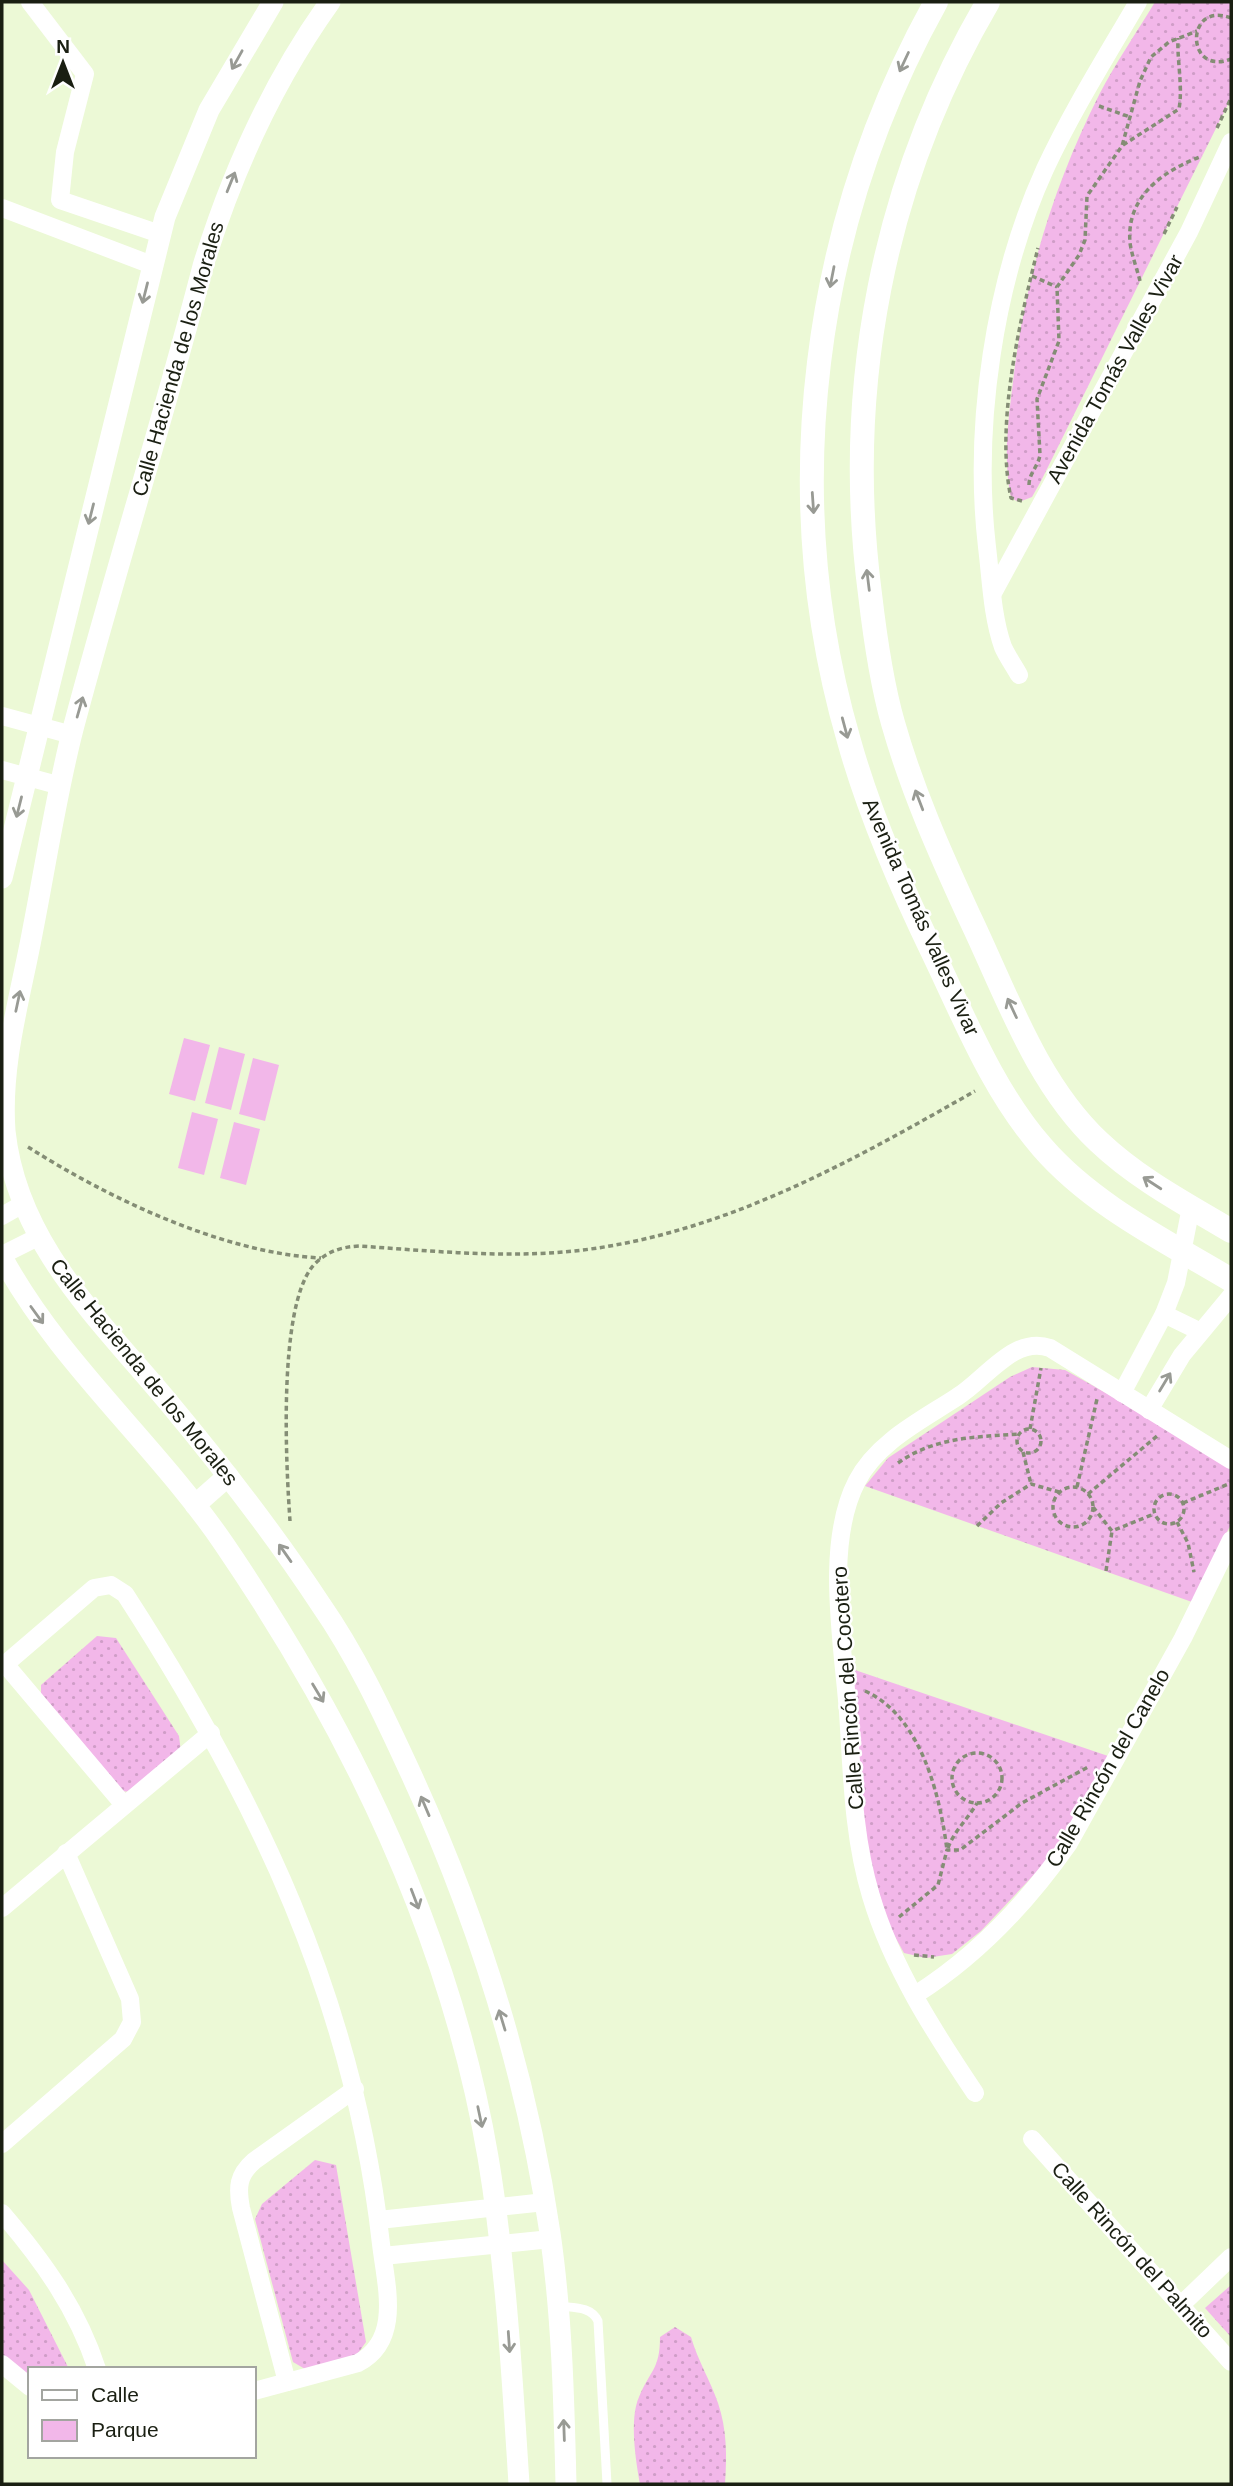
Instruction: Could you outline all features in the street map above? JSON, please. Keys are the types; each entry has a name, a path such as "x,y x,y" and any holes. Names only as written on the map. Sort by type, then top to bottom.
{"main road":[{"name":"Avenida Tomás Valles Vivar","path":"936,2 914,42 880,118 850,204 837,254 817,377 812,494 819,584 830,662 863,789 898,877 995,1079 1019,1117 1065,1171 1092,1194 1231,1280"},
{"name":"Avenida Tomás Valles Vivar","path":"988,2 945,82 915,159 892,234 871,322 862,412 861,484 866,565 876,643 892,719 915,789 959,894 1044,1071 1065,1104 1098,1141 1141,1175 1231,1231"}],"street":[{"path":"30,2 85,74 65,152 60,200 160,234"},
{"name":"Calle Hacienda de los Morales","path":"2,878 160,234 187,158 209,110 272,2"},
{"name":"Calle Hacienda de los Morales","path":"331,2 273,93 239,164 214,228 72,735 10,1036 3,1103 5,1132 23,1204 38,1237 85,1307 228,1476 324,1609 359,1667 389,1727 444,1850 468,1912 506,2035 529,2123 545,2202 557,2306 566,2484"},
{"path":"1019,675 1003,647 993,593 982,481 984,426 1003,301 1021,234 1045,171 1078,104 1138,2"},
{"name":"Avenida Tomás Valles Vivar","path":"993,593 1189,232 1231,142"},
{"path":"2,208 152,265"},
{"path":"2,716 72,735"},
{"path":"2,770 61,786"},
{"path":"2,1216 23,1204"},
{"path":"1191,1207 1183,1251 1164,1314 1122,1393 1231,1460"},
{"path":"2,1256 38,1237"},
{"name":"Calle Hacienda de los Morales","path":"2,1256 35,1313 195,1505 283,1635 360,1771 417,1905 467,2062 496,2207 519,2484"},
{"path":"1149,1409 1199,1331 1231,1296"},
{"path":"1164,1314 1199,1331"},
{"name":"Calle Rincón del Cocotero","path":"975,2093 936,2036 915,1995 880,1922 860,1854 841,1620 841,1534 857,1481 872,1460 902,1432 978,1384 1014,1351 1030,1344 1050,1348 1122,1393"},
{"path":"195,1505 228,1476"},
{"name":"Calle Rincón del Canelo","path":"915,1995 970,1955 1025,1899 1057,1860 1183,1638 1231,1540"},
{"path":"124,1805 4,1666 93,1588 111,1585 125,1594 211,1733 282,1874 337,2021 355,2089 379,2220 387,2315 387,2334 381,2346 358,2364 256,2390"},
{"path":"2,1908 211,1733"},
{"path":"2,2144 123,2039 132,2022 130,1999 65,1853"},
{"path":"287,2382 241,2208 238,2182 244,2170 254,2161 355,2089"},
{"name":"Calle Rincón del Palmito","path":"1032,2139 1231,2362"},
{"path":"379,2220 545,2202"},
{"path":"2,2213 55,2278 75,2314 96,2367"},
{"path":"383,2256 551,2239"},
{"path":"1182,2304 1231,2257"},
{"path":"2,2364 28,2385"}],"lane":[{"path":"557,2306 587,2310 598,2320 607,2484"}],"path":[{"path":"1231,18 1213,15 1200,24 1197,31 1197,47 1208,59 1223,62 1231,59"},
{"path":"1030,490 1030,474 1039,464 1040,455 1037,399 1059,341 1057,287 1079,256 1085,240 1087,196 1122,146 1140,81 1151,57 1178,38 1197,31"},
{"path":"1122,146 1179,109 1182,92 1177,60 1178,38"},
{"path":"1095,105 1130,117"},
{"path":"1140,281 1130,243 1134,215 1141,196 1156,180 1180,165 1202,156"},
{"path":"1006,474 1006,439 1017,344 1042,237"},
{"path":"1032,276 1057,287"},
{"path":"290,1523 287,1410 295,1315 310,1269 321,1258 345,1247 480,1253 556,1252 617,1244 658,1235 730,1213 825,1174 995,1079"},
{"path":"5,1132 74,1173 212,1236 276,1255 321,1258"},
{"path":"1031,1367 1053,1369"},
{"path":"1030,1429 1041,1368"},
{"path":"1077,1487 1099,1391"},
{"path":"1088,1494 1167,1427"},
{"path":"893,1466 912,1453 950,1439 1019,1434 1030,1429"},
{"path":"1023,1452 1035,1452 1041,1446 1040,1435 1030,1429"},
{"path":"1019,1434 1017,1442 1023,1452 1031,1484"},
{"path":"1183,1503 1231,1483"},
{"path":"977,1526 1001,1503 1031,1484 1059,1492 1077,1487 1088,1494 1093,1507 1112,1531 1106,1571"},
{"path":"1059,1492 1053,1510 1064,1525 1084,1524 1093,1507"},
{"path":"1166,1493 1176,1495 1183,1503 1184,1512 1177,1522 1166,1524 1154,1514 1156,1499 1166,1493"},
{"path":"1112,1531 1154,1514"},
{"path":"1177,1522 1188,1543 1196,1578"},
{"path":"862,1690 880,1698 909,1732 931,1775 943,1818 947,1850"},
{"path":"899,1918 938,1885 953,1834 967,1821 977,1803 992,1797 998,1791 1002,1776 995,1761 981,1753 973,1753 959,1761 952,1776 953,1784 962,1798 977,1803"},
{"path":"947,1850 960,1850 1021,1803 1100,1761"},
{"path":"904,1953 926,1958 939,1956"}],"green space":[{"path":"1155,2 1231,2 1231,98 1041,481 1032,497 1019,502 1011,498 1007,440 1018,344 1033,270 1055,198 1084,127 1106,81"},
{"path":"184,1038 210,1045 195,1101 169,1094"},
{"path":"219,1047 245,1054 231,1110 205,1103"},
{"path":"253,1058 279,1065 265,1121 239,1114"},
{"path":"192,1112 218,1119 204,1175 178,1168"},
{"path":"234,1122 260,1129 246,1185 220,1178"},
{"path":"1032,1367 1065,1370 1231,1463 1231,1524 1192,1602 865,1486 888,1458 1010,1377"},
{"path":"97,1636 116,1638 179,1736 181,1752 135,1792 117,1791 41,1702 41,1685"},
{"path":"852,1669 1111,1757 1079,1827 981,1931 952,1954 926,1958 904,1953 889,1926 861,1833"},
{"path":"315,2160 336,2165 366,2342 356,2356 305,2369 293,2362 255,2219 262,2204"},
{"path":"2,2260 29,2290 68,2367 28,2367 28,2376 2,2355"},
{"path":"1231,2285 1231,2337 1205,2308"},
{"path":"675,2327 691,2337 718,2403 726,2443 725,2484 640,2484 634,2440 636,2406 656,2363 660,2337"}]}
